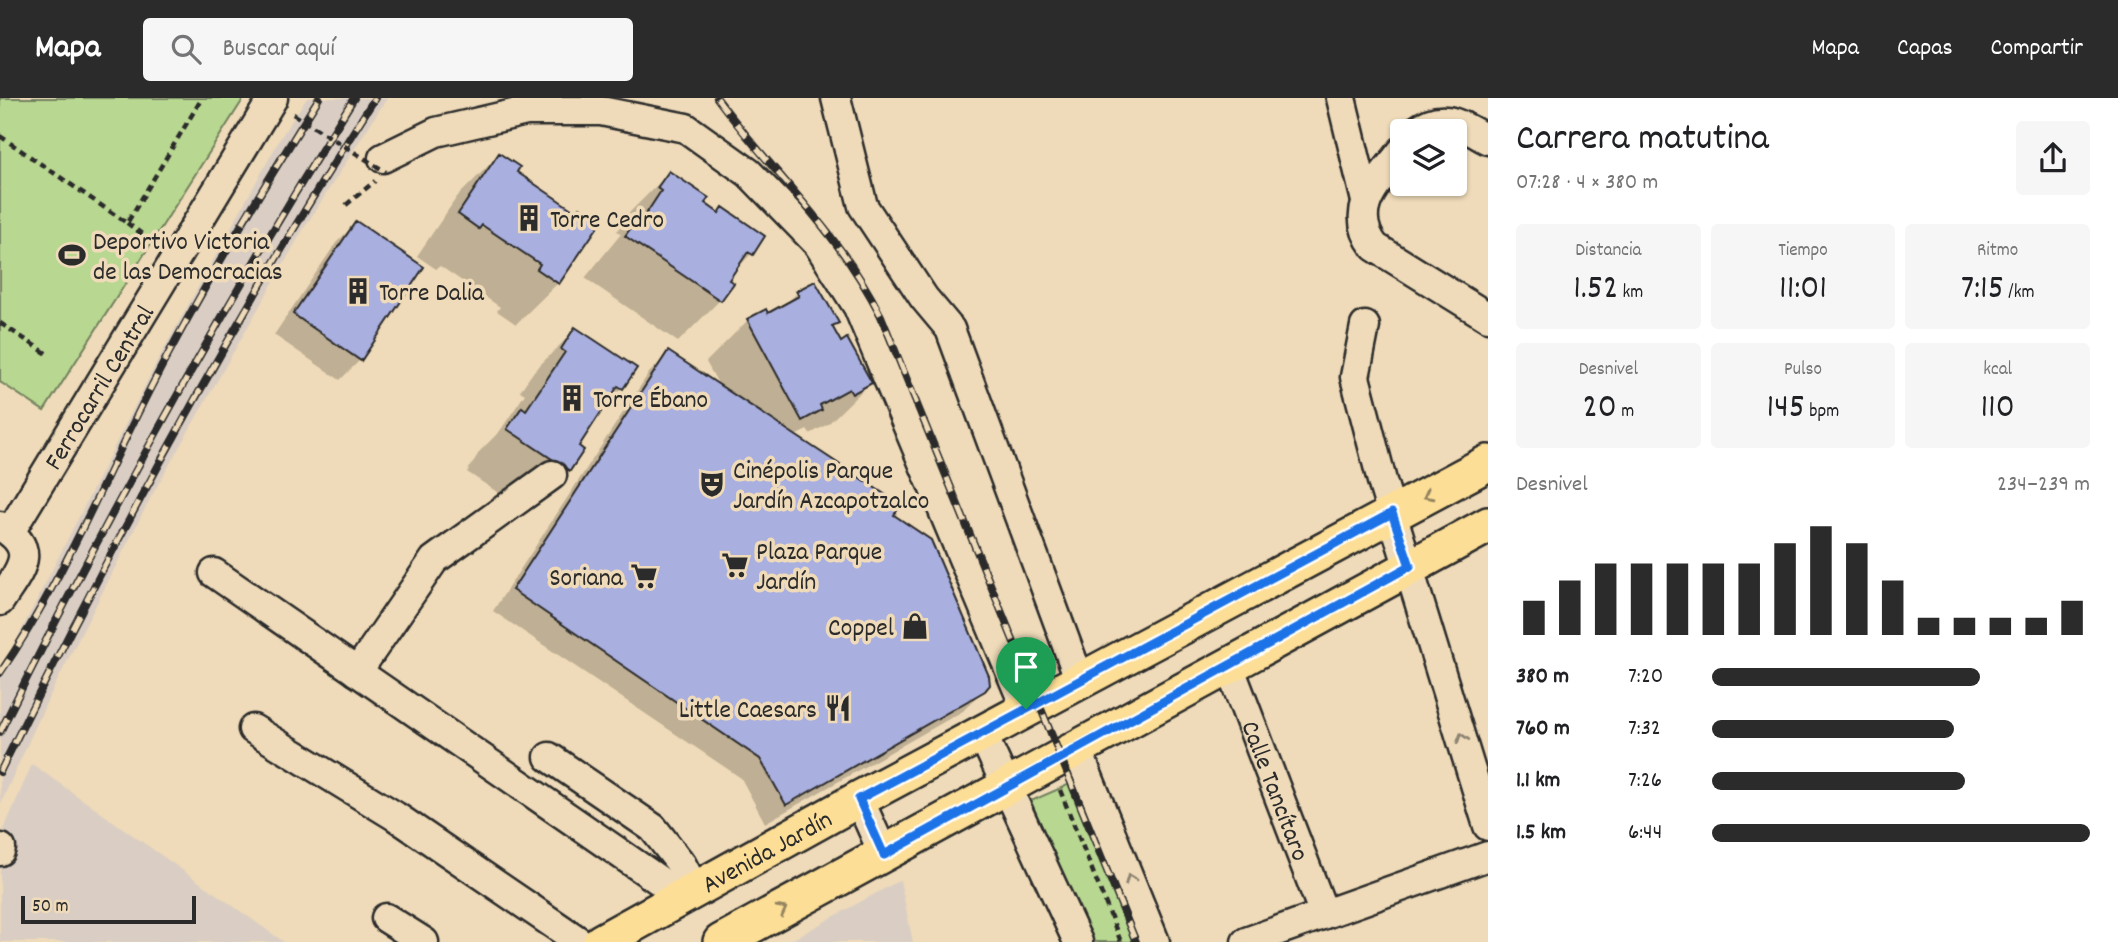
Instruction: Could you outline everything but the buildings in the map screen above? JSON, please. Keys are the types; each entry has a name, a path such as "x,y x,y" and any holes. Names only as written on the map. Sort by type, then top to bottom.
{"main road":[{"name":"Avenida Jardín","path":"601,942 859,799 1488,463"},
{"path":"722,942 1488,525"}],"street":[{"path":"836,98 863,206 924,298 950,329 1080,681"},
{"path":"1341,98 1366,201"},
{"path":"384,165 436,132 526,111 597,104 686,128 749,173 818,244 839,275 874,342 1026,709"},
{"name":"Ferrocarril Central","path":"5,529 176,258 283,106"},
{"path":"1467,129 1488,140"},
{"path":"1390,168 1366,201 1362,217 1366,234 1376,247 1488,317"},
{"path":"1365,326 1355,377 1392,513 1487,821"},
{"path":"357,672 434,560 552,475"},
{"path":"0,601 23,563 21,543 5,529"},
{"path":"214,573 357,672 689,893"},
{"name":"Calle Tancítaro","path":"1229,666 1324,914"},
{"path":"253,729 395,816 580,942"},
{"path":"982,733 1078,942"},
{"path":"550,757 653,828 682,865 689,893"},
{"path":"1063,757 1155,942"},
{"path":"859,799 884,855"},
{"path":"1246,942 1488,856"},
{"path":"386,918 424,942"}],"path":[{"path":"127,223 202,98"},
{"path":"283,106 384,165 346,205"},
{"path":"0,136 176,258"},
{"path":"0,323 50,355"},
{"path":"1063,757 1121,942"}],"shaded area":[{"path":"307,98 387,98 303,230 151,497 49,697 0,805 0,673 159,358 281,137"},
{"path":"32,764 284,942 0,942 0,838"},
{"path":"900,880 913,942 788,942 795,938"}],"green space":[{"name":"Deportivo Victoria de las Democracias","path":"0,98 244,98 44,411 0,382"},
{"path":"1086,777 1152,942 1088,942 1031,801"}],"railway":[{"path":"0,673 62,569 190,313 319,98"},
{"path":"0,732 82,570 169,410 259,253 354,98"},
{"path":"0,772 87,600 178,430 274,263 375,98"},
{"path":"717,98 825,229 864,285 881,316 1136,942"}],"place":[{"name":"Torre Cedro","path":"529,218"},
{"name":"Deportivo Victoria de las Democracias","path":"72,255"},
{"name":"Torre Dalia","path":"358,291"},
{"name":"Torre Ébano","path":"572,398"},
{"name":"Cinépolis Parque Jardín Azcapotzalco","path":"712,484"},
{"name":"Plaza Parque Jardín","path":"735,565"},
{"name":"Soriana","path":"644,576"},
{"name":"Coppel","path":"915,626"},
{"name":"Little Caesars","path":"838,708"}],"route":[{"path":"1392,513 1410,566 884,855 859,799 1026,709 1392,513"}]}
